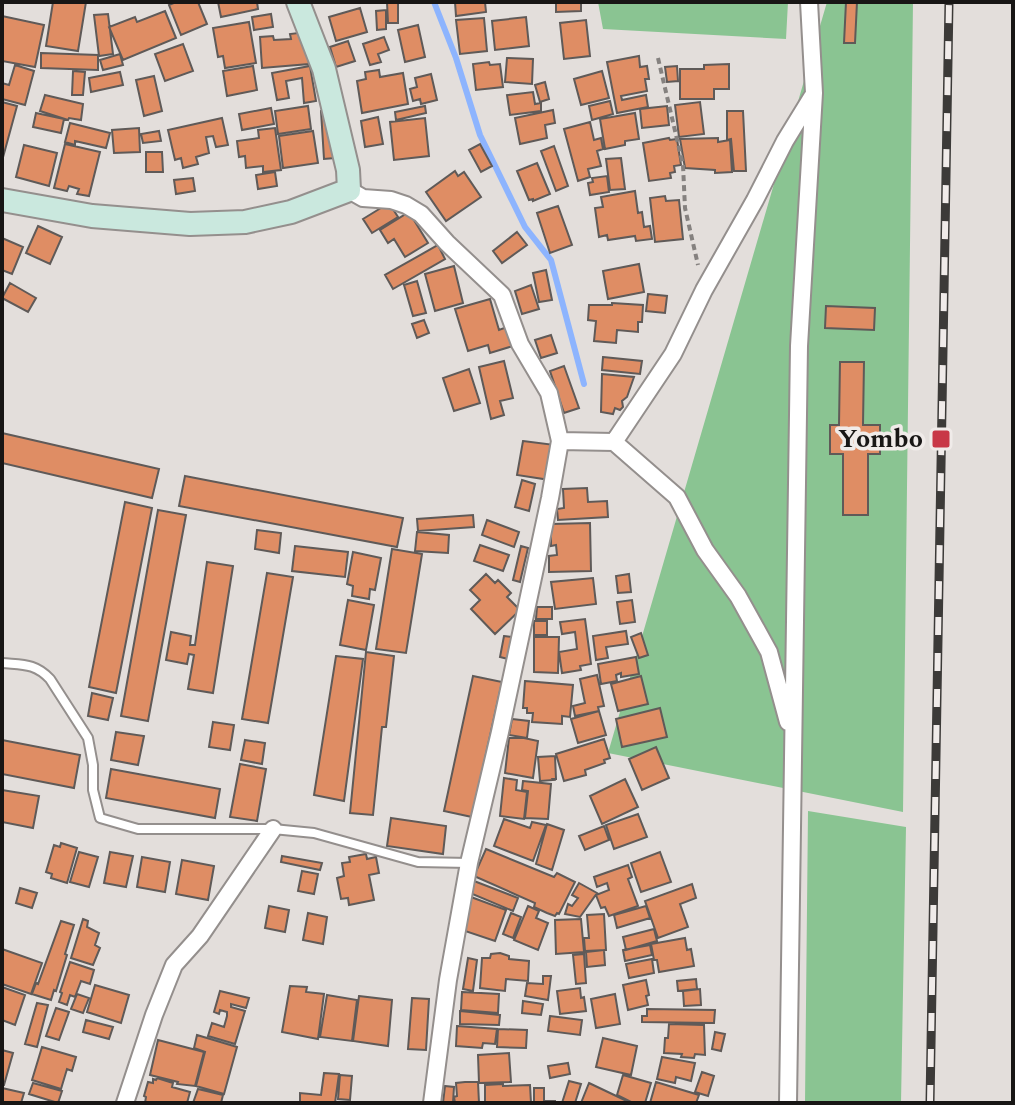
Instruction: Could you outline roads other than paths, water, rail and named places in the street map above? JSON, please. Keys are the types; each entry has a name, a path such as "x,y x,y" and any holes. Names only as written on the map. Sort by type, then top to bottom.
{"street":[{"path":"298,2 324,69 348,170 349,190"},
{"path":"788,1103 799,346 814,93 809,2"},
{"path":"614,442 673,354 704,290 814,93"},
{"path":"2,200 92,216 190,224 245,222 291,212 349,190"},
{"path":"349,190 363,198 391,200 421,214 502,295 520,344 549,393 560,441 517,654 469,863 448,980 432,1103"},
{"path":"560,441 614,442 677,497 705,550 738,596 769,652 793,742"},
{"path":"125,1103 174,965 200,936 273,829"}],"lane":[{"path":"2,663 33,665 43,672 88,738 93,790 100,818 138,829 273,829 314,833 418,862 469,863"}],"waterway":[{"path":"434,2 456,58 480,135 525,227 551,260 584,384"}],"railway":[{"path":"930,1103 949,2"}],"place":[{"name":"Yombo","path":"941,439"}]}
